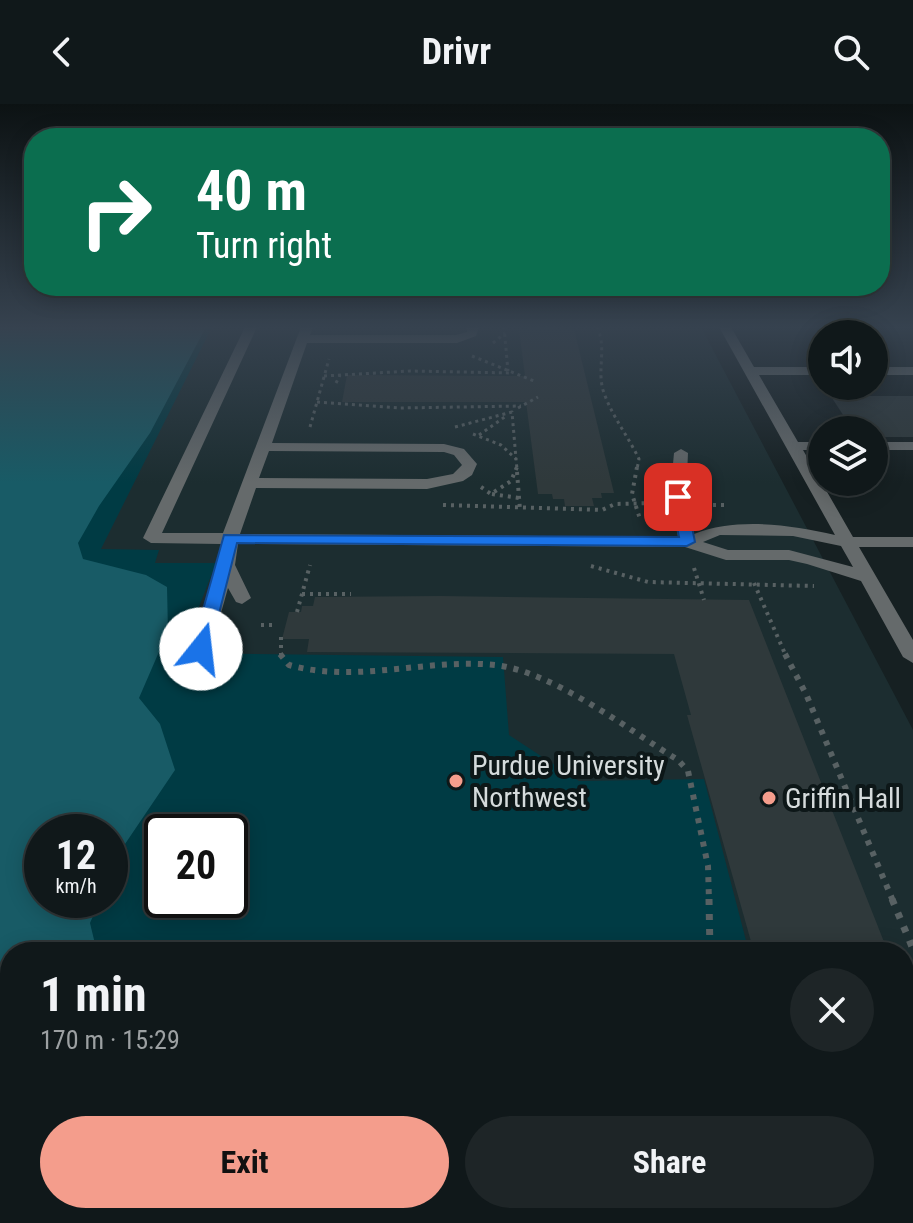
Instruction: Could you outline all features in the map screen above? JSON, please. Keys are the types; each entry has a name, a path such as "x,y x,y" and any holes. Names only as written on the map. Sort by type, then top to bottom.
{"street":[{"path":"226,379 151,538 687,542 726,555 789,555 810,559 867,577"},
{"path":"201,649 226,565 230,538 288,379"},
{"path":"755,379 913,657"},
{"path":"793,446 808,446"},
{"path":"888,446 913,446"},
{"path":"250,483 447,483 467,472 470,464 459,452 435,447 263,447"},
{"path":"681,453 680,505 687,542"},
{"path":"687,542 718,530 793,531 846,542 913,542"},
{"path":"226,565 242,598"}],"path":[{"path":"314,430 310,428 323,379"},
{"path":"336,383 338,379"},
{"path":"529,379 534,381"},
{"path":"602,379 605,397 639,459 632,494 642,523 691,561 704,600"},
{"path":"479,435 538,397"},
{"path":"317,402 399,408 521,406"},
{"path":"442,430 512,412"},
{"path":"512,412 521,519"},
{"path":"449,430 479,435 501,445 516,459"},
{"path":"491,494 511,481 517,471"},
{"path":"442,505 520,510 602,510 615,504 738,505"},
{"path":"296,565 310,565 297,612"},
{"path":"581,566 602,569 634,580 816,586"},
{"path":"754,583 775,635 806,694 910,942"},
{"path":"302,594 351,594"},
{"path":"261,625 276,625"},
{"path":"281,633 277,650 281,657 303,670 449,665 510,667 549,683 678,760 688,771 692,782 708,866 710,942"}],"shaded area":[{"name":"Purdue University Northwest","path":"0,379 728,379 913,730 913,942 0,942"},
{"path":"0,379 186,379 101,549 159,550 155,563 216,563 181,653 503,657 509,735 579,781 704,779 746,942 0,942"},
{"path":"0,379 178,379 150,433 99,506 78,543 83,559 146,575 167,587 168,631 139,698 160,724 175,770 128,840 128,814 24,814 24,918 92,918 90,923 95,942 0,942"}],"building":[{"path":"346,379 586,379 614,493 601,493 602,498 592,498 594,506 565,506 564,499 553,499 552,494 538,494 526,402 342,402"},
{"path":"888,396 913,396 913,437 888,437 888,416 844,416 833,400 888,400"},
{"name":"Griffin Hall","path":"315,597 749,600 884,942 751,942 687,715 691,715 674,654 307,652 309,639 282,639 289,612 301,612 302,606 313,606"}],"place":[{"name":"Purdue University Northwest","path":"456,781"},
{"name":"Griffin Hall","path":"769,798"}],"route":[{"path":"201,649 226,565 230,538 687,542 678,497"}]}
